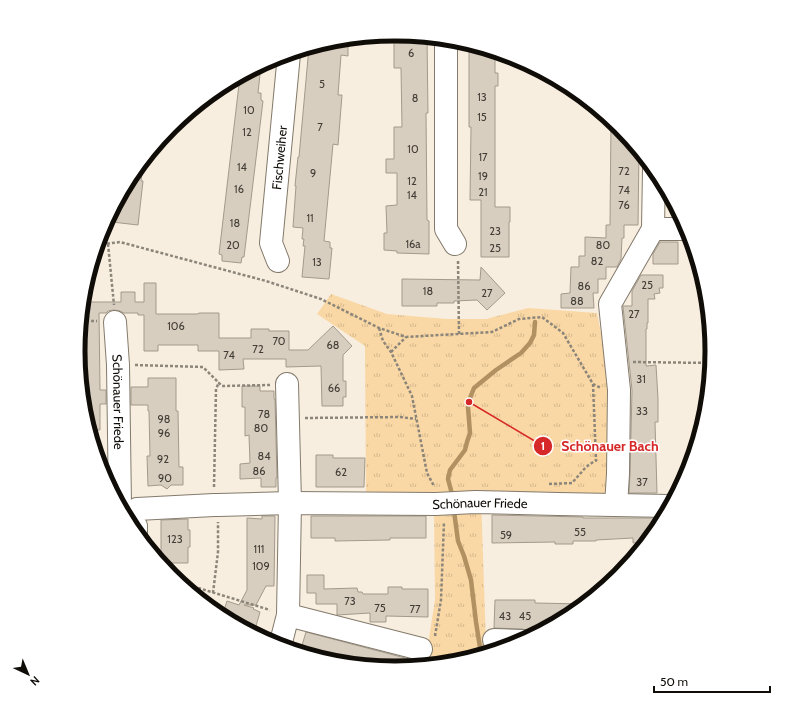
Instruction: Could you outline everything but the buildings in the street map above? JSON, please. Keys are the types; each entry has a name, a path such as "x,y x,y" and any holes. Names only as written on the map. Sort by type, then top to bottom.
{"street":[{"path":"446,46 446,228 455,244"},
{"name":"Fischweiher","path":"278,261 271,243 288,60"},
{"path":"616,505 619,390 610,304 653,229 654,180"},
{"path":"653,229 680,229"},
{"name":"Schönauer Friede","path":"115,322 132,514"},
{"path":"282,639 288,615 290,503 287,384"},
{"name":"Schönauer Friede","path":"134,518 216,505 290,503 440,504 474,502 663,506"},
{"path":"288,615 428,643"},
{"path":"494,640 506,640"}],"path":[{"path":"104,244 120,242 266,281 321,299 379,328 406,337 492,332 519,320 542,317 563,333 592,384 596,460"},
{"path":"108,244 115,322"},
{"path":"455,244 458,256 459,334"},
{"path":"379,328 383,341 391,352 412,396 427,473 440,504 441,600 428,643"},
{"path":"391,352 406,337"},
{"path":"616,362 704,363"},
{"path":"118,365 203,366 222,386 287,384"},
{"path":"213,593 218,552 216,505 216,389 219,382"},
{"path":"592,384 602,388 619,390"},
{"path":"287,418 400,417 416,419"},
{"path":"596,460 618,474"},
{"path":"542,484 572,483 586,467 596,460"},
{"path":"194,587 288,615"}],"green space":[{"path":"331,294 387,314 447,319 486,319 528,308 597,313 610,378 610,495 481,496 486,647 455,655 421,659 429,638 435,600 433,493 366,494 365,346 317,314"}],"waterway":[{"path":"452,494 448,479 450,470 465,450 470,433 468,407 474,388 496,370 521,353 530,343 534,335 535,322"},
{"path":"454,511 458,541 471,580 480,649"}],"place":[{"name":"Schönauer Bach","path":"469,402"}]}
